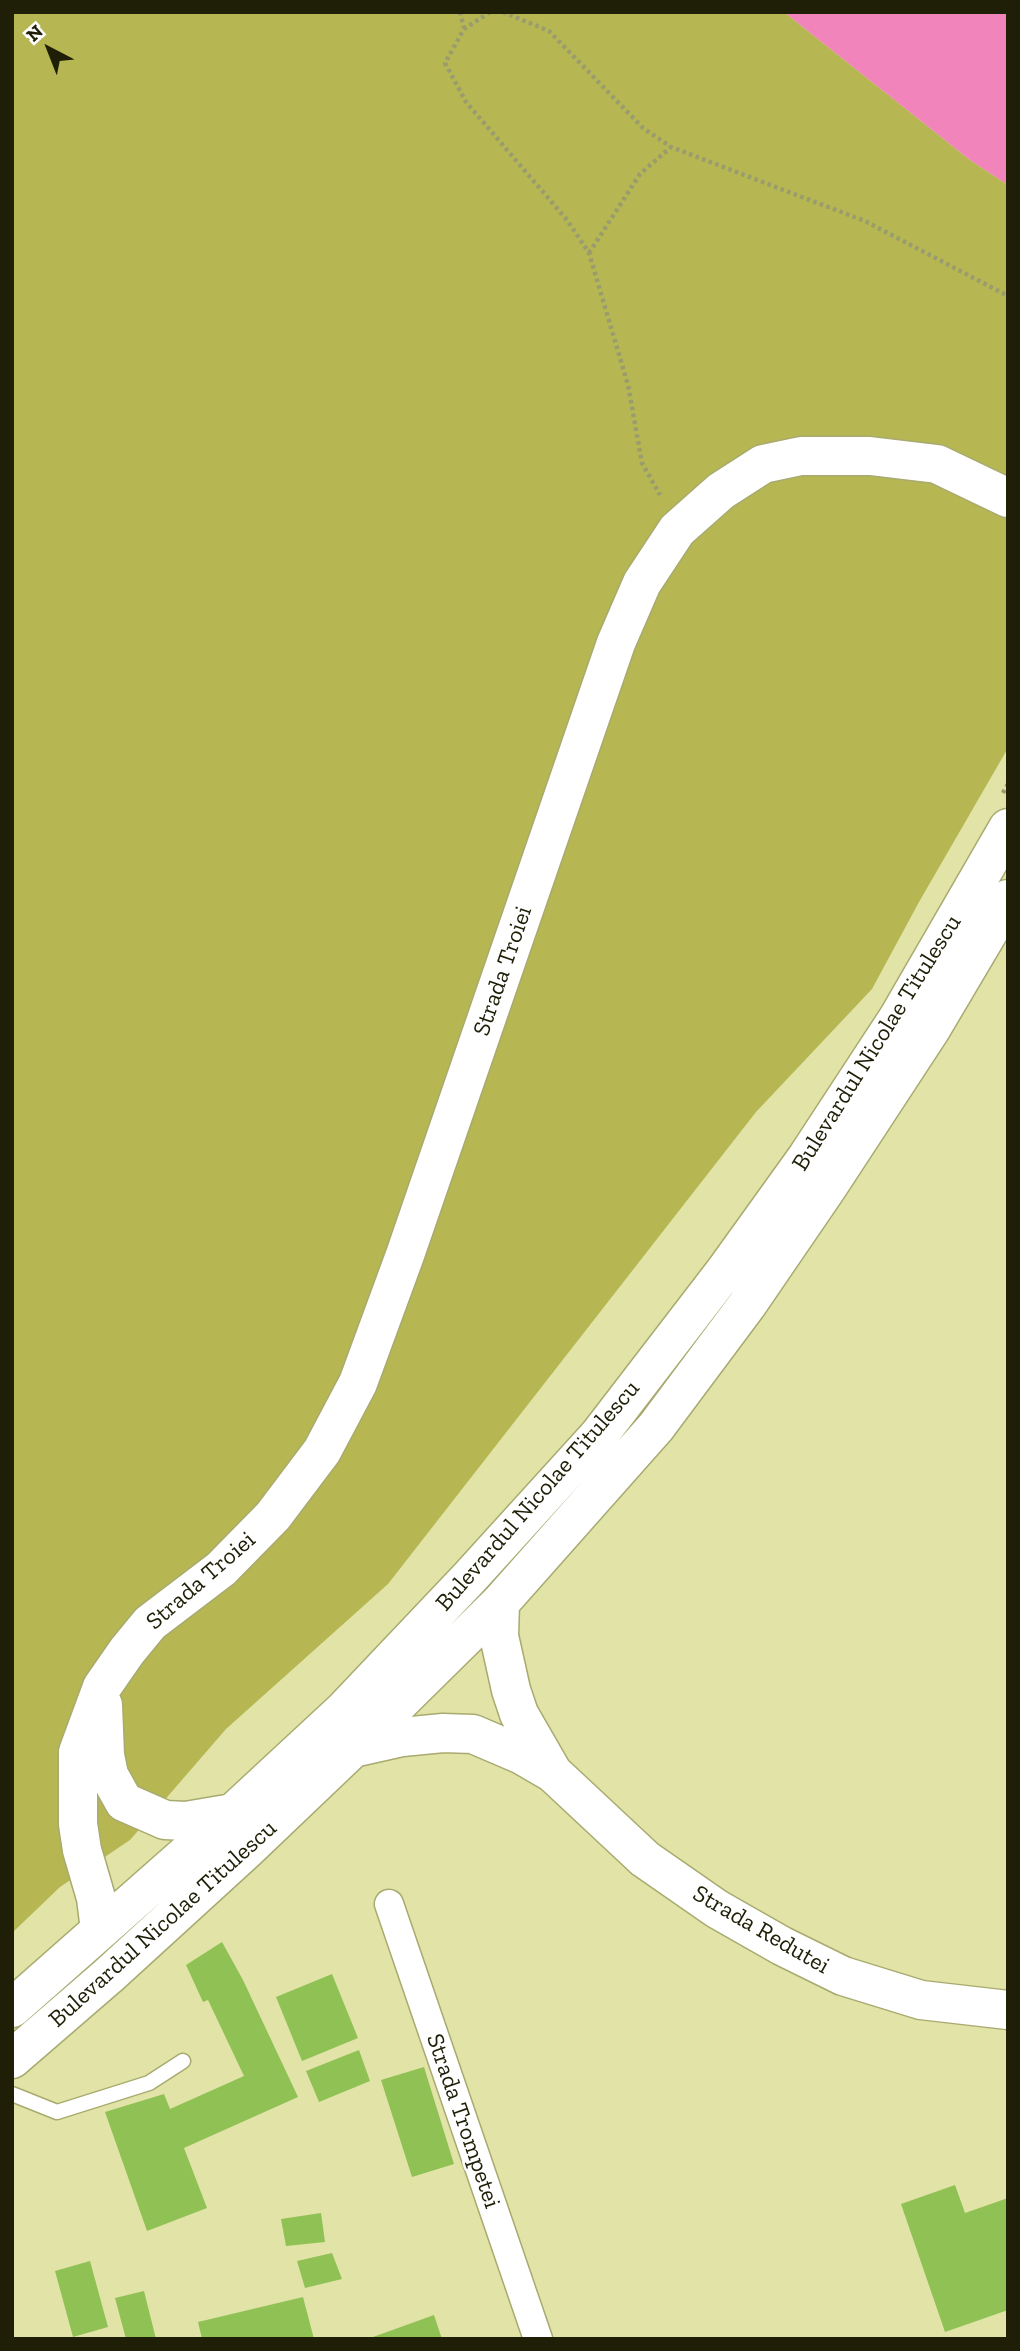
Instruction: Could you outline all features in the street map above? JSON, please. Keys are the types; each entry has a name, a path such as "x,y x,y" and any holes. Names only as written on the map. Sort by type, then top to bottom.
{"main road":[{"name":"Strada Troiei","path":"100,1930 96,1898 82,1850 78,1824 78,1752 102,1686 150,1623 221,1569 273,1516 322,1451 358,1383 616,643 642,583 677,530 722,491 763,464 801,456 870,456 937,464 1008,498"},
{"name":"Bulevardul Nicolae Titulescu","path":"12,2008 233,1813 343,1711 470,1577 598,1435 724,1271 807,1157 898,1018 1003,815"},
{"name":"Bulevardul Nicolae Titulescu","path":"12,2059 108,1976 354,1748 500,1603 656,1427 747,1305 931,1029 1008,899"},
{"path":"500,1603 499,1636 511,1690 519,1714 553,1773"},
{"path":"102,1686 105,1755 109,1775 124,1802 165,1820 186,1821 233,1813"},
{"path":"354,1748 402,1737 443,1733 473,1734 522,1755 553,1773"},
{"name":"Strada Redutei","path":"553,1773 645,1859 717,1909 782,1946 843,1976 921,2000 1008,2010"}],"street":[{"name":"Strada Trompetei","path":"389,1904 538,2339"}],"lane":[{"path":"12,2094 57,2112 149,2082 183,2061"}],"path":[{"path":"460,12 464,29"},
{"path":"490,12 464,29 445,63 466,102 568,219 589,253 628,385 642,463 677,530"},
{"path":"503,12 549,31 643,128 671,147 865,221 1008,296"},
{"path":"589,253 640,174 671,147"},
{"path":"1003,815 1008,784"}],"shaded area":[{"path":"12,12 784,12 970,160 1008,185 1008,748 872,989 756,1112 388,1584 226,1729 130,1840 60,1887 12,1933"},
{"path":"784,12 1008,12 1008,185 970,160"}],"building":[{"path":"222,1942 243,1980 298,2097 184,2148 207,2208 147,2231 105,2112 164,2094 170,2109 244,2076 208,2000 203,2002 186,1965"},
{"path":"332,1974 358,2038 302,2061 276,1997"},
{"path":"359,2050 370,2081 319,2102 306,2071"},
{"path":"424,2067 454,2164 412,2177 381,2080"},
{"path":"955,2185 965,2213 1008,2198 1008,2310 945,2332 901,2204"},
{"path":"321,2213 325,2242 286,2246 281,2219"},
{"path":"332,2253 342,2279 305,2288 297,2261"},
{"path":"90,2261 108,2327 73,2337 55,2271"},
{"path":"144,2291 156,2339 126,2339 115,2298"},
{"path":"303,2297 314,2339 202,2339 198,2322"},
{"path":"434,2315 442,2339 373,2337"}]}
